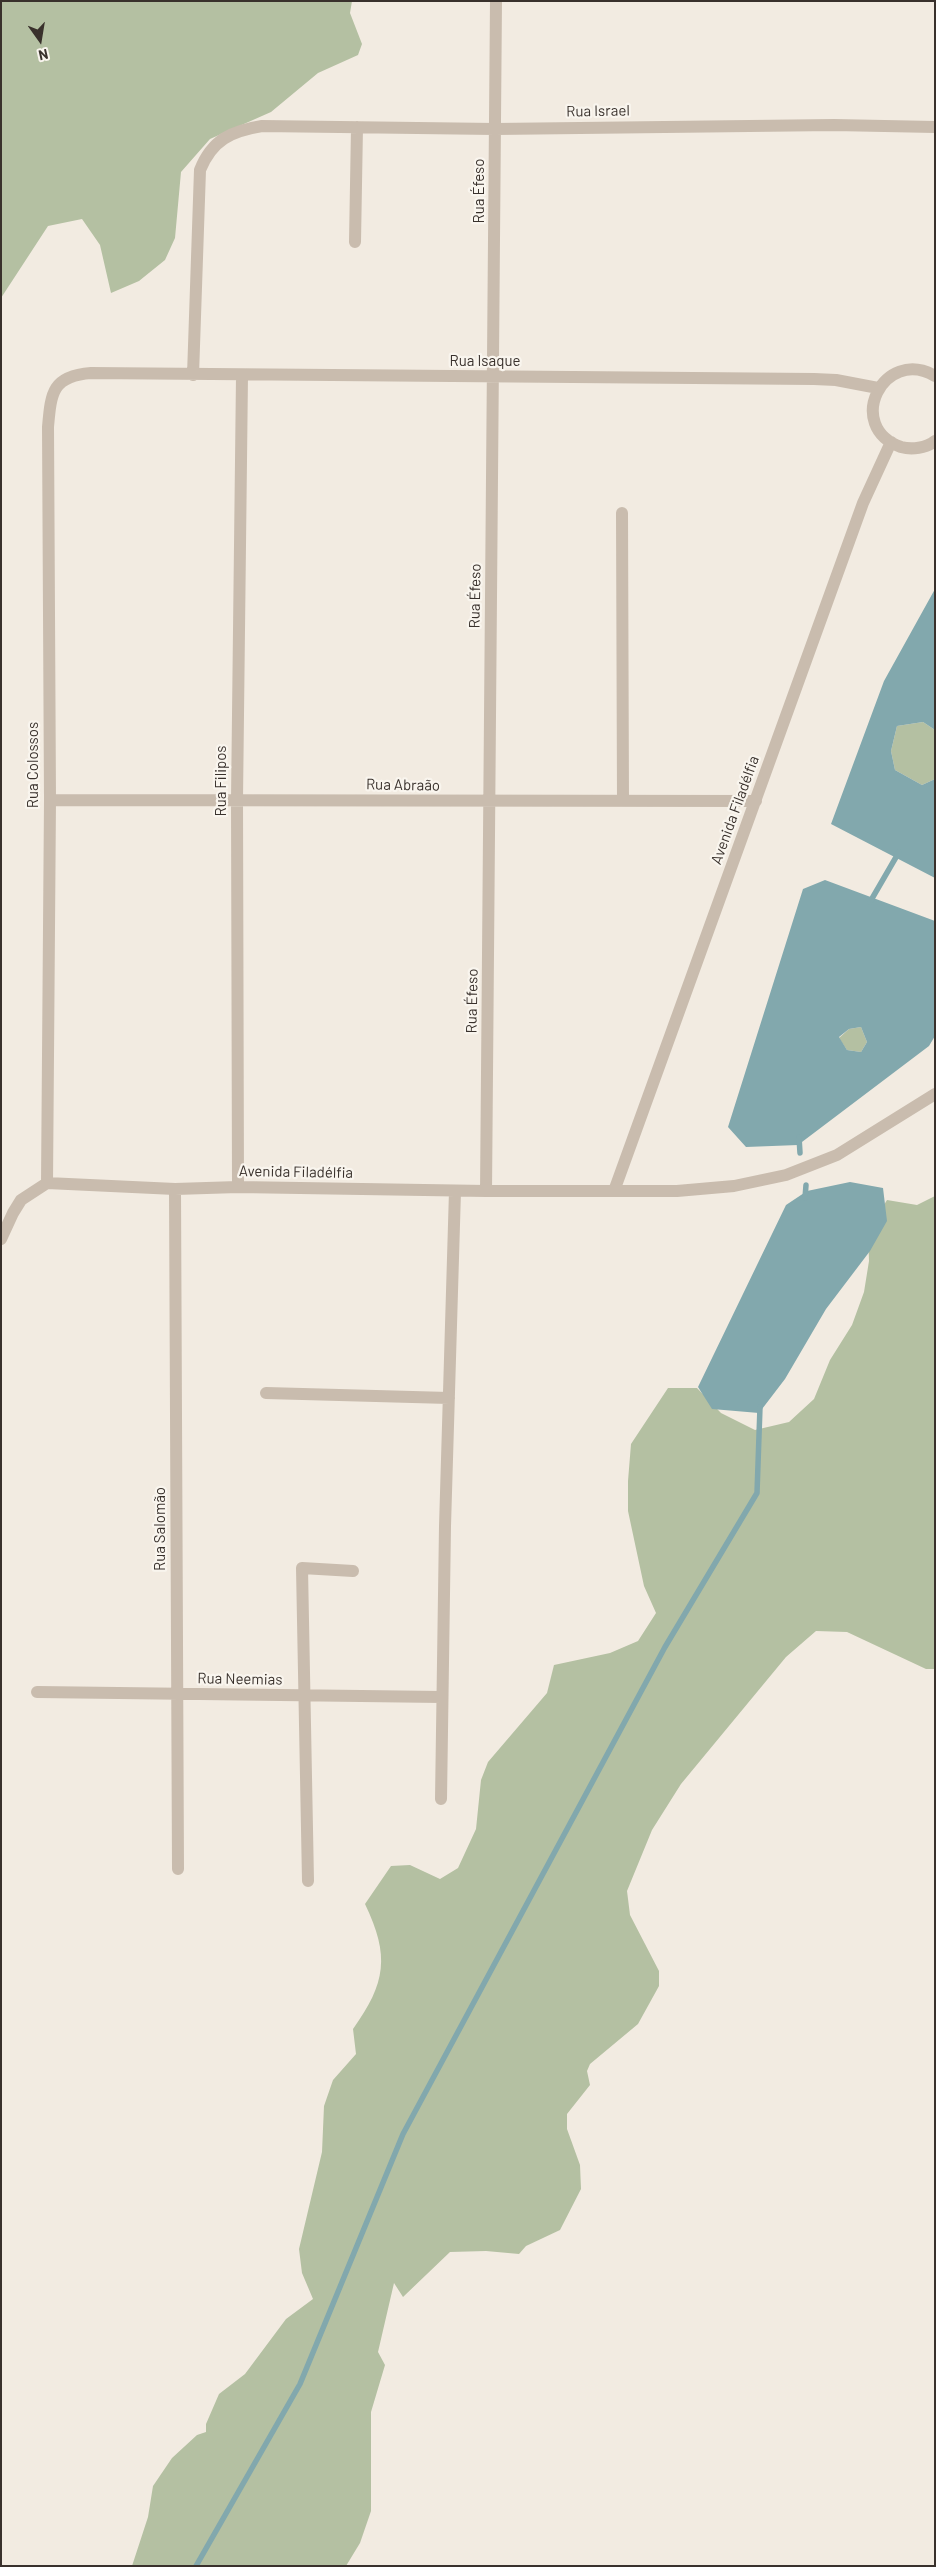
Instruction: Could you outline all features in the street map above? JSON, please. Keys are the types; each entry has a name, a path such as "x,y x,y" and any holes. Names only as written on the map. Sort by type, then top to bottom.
{"street":[{"name":"Rua Éfeso","path":"486,1191 496,1"},
{"name":"Rua Israel","path":"193,375 200,170 206,155 227,137 240,130 262,126 495,129 834,125 935,127"},
{"path":"354,242 357,127"},
{"path":"933,444 918,448 904,448 891,442 880,432 873,418 873,403 878,388 889,377 903,370 919,370 934,375"},
{"name":"Rua Isaque","path":"91,373 242,376 814,378 878,388"},
{"name":"Rua Colossos","path":"47,1183 50,800 49,411 53,393 58,384 76,374 91,373"},
{"name":"Rua Filipos","path":"238,1187 237,799 242,376"},
{"name":"Avenida Filadélfia","path":"614,1191 863,503 891,442"},
{"path":"622,513 623,802"},
{"name":"Rua Abraão","path":"50,800 756,801"},
{"name":"Avenida Filadélfia","path":"47,1183 175,1189 238,1187 455,1191 677,1191 724,1187 786,1175 837,1154 935,1094"},
{"path":"2,1236 21,1200 47,1183"},
{"name":"Rua Salomão","path":"175,1189 178,1869"},
{"path":"441,1799 455,1191"},
{"path":"266,1393 449,1398"},
{"path":"308,1881 302,1568 353,1571"},
{"name":"Rua Neemias","path":"37,1692 442,1697"}],"green space":[{"path":"1,1 352,1 350,13 362,44 358,55 318,73 271,112 210,139 181,172 175,238 165,260 139,281 111,293 100,245 82,219 48,226 1,298"},
{"path":"923,722 935,730 935,779 922,785 895,770 891,751 897,726"},
{"path":"861,1027 867,1042 861,1052 847,1050 839,1038 849,1029"},
{"path":"935,1196 935,1669 926,1669 847,1632 816,1631 786,1657 681,1784 652,1830 627,1891 630,1915 659,1971 659,1986 638,2024 590,2064 587,2071 590,2085 567,2114 567,2129 580,2165 581,2189 560,2230 526,2246 519,2254 486,2251 450,2252 403,2297 394,2283 378,2352 385,2365 371,2412 371,2511 360,2543 346,2566 132,2566 148,2517 153,2486 172,2458 197,2435 206,2432 206,2424 219,2394 245,2374 286,2319 313,2299 302,2273 299,2249 322,2152 324,2106 333,2080 356,2054 353,2029 372,1997 381,1969 378,1939 365,1904 391,1866 410,1865 440,1879 458,1868 476,1829 481,1780 488,1762 547,1693 554,1665 610,1653 638,1641 656,1613 644,1586 628,1511 631,1444 668,1388 697,1388 721,1413 755,1430 789,1422 814,1399 830,1360 852,1325 864,1292 869,1261 868,1231 887,1200 917,1205"}],"water":[{"path":"935,589 935,730 923,722 897,726 891,751 895,770 922,785 935,779 935,878 831,824 884,681"},
{"path":"825,880 935,921 935,1036 929,1046 798,1145 746,1147 728,1127 803,889","holes":["861,1027 867,1042 861,1052 847,1050 839,1037 849,1029"]},
{"path":"850,1182 883,1188 887,1221 870,1251 826,1309 785,1379 759,1413 712,1409 698,1387 786,1205 807,1191"}],"waterway":[{"path":"870,902 899,852"},
{"path":"799,1137 800,1153"},
{"path":"805,1198 806,1185"},
{"path":"196,2566 300,2384 403,2134 665,1647 757,1493 760,1407"}]}
